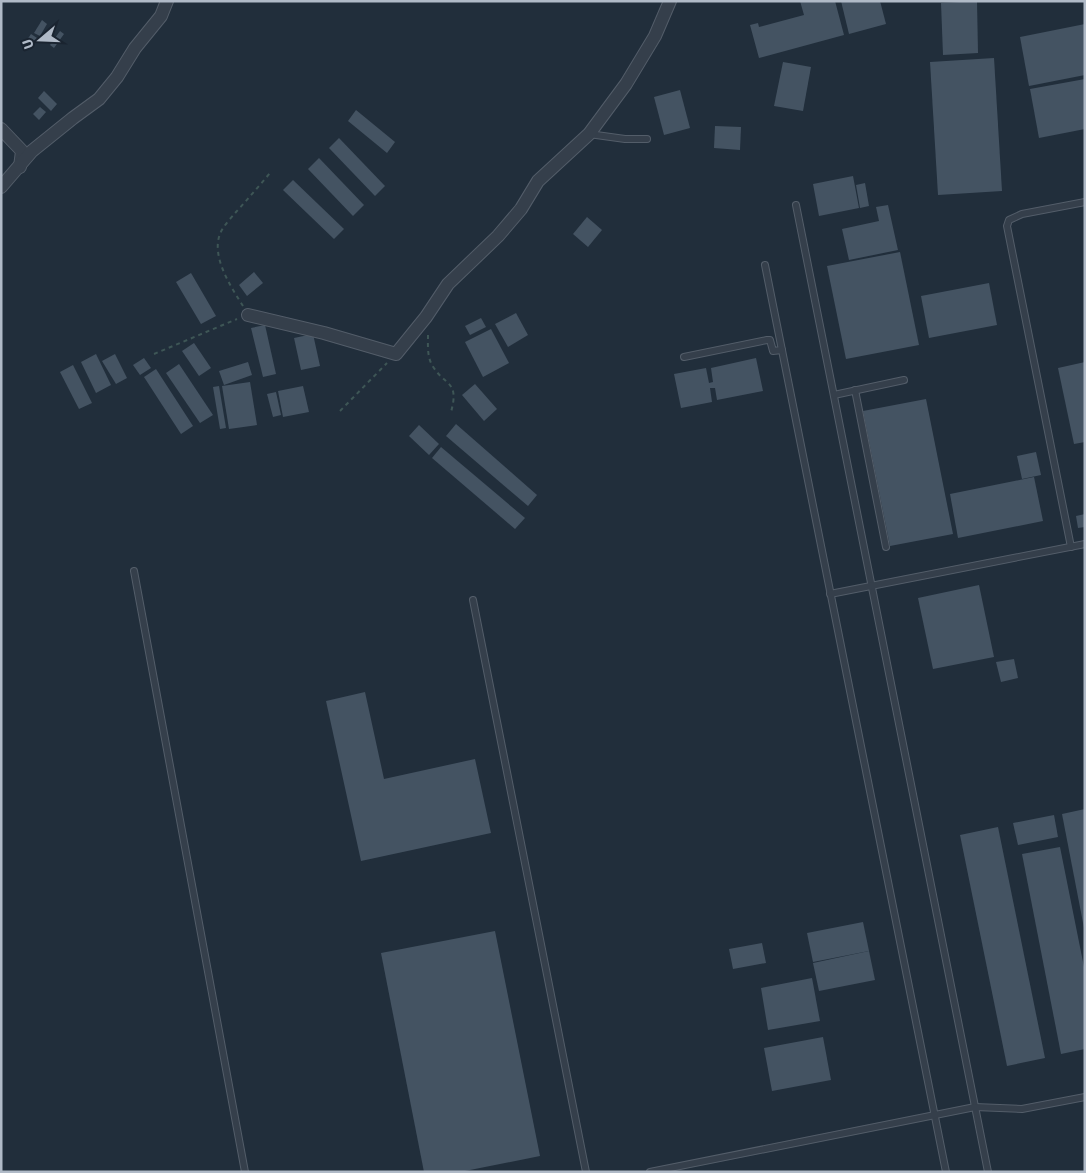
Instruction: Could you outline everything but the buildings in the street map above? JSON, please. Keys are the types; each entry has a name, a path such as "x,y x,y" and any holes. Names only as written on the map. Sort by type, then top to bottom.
{"street":[{"path":"1,187 32,151 99,99 161,16 168,1"},
{"path":"248,315 324,333 396,354 426,317 448,284 498,236 521,210 538,181 589,134 626,84 655,36 670,1"},
{"path":"1,129 22,151 20,167"}],"lane":[{"path":"589,134 625,139 647,139"},
{"path":"1071,547 1007,226 1009,220 1022,214 1085,202"},
{"path":"796,205 988,1172"},
{"path":"765,265 946,1172"},
{"path":"684,357 767,340 770,340 772,351 782,350"},
{"path":"834,395 904,380"},
{"path":"855,390 886,547"},
{"path":"830,594 1085,544"},
{"path":"134,571 244,1172"},
{"path":"473,600 586,1172"},
{"path":"650,1172 975,1107 1022,1109 1085,1097"}],"path":[{"path":"154,354 248,315 226,279 218,246 220,234 226,224 270,173"},
{"path":"426,317 430,364 447,380 453,391 454,402 451,412"},
{"path":"340,410 396,354"}]}
